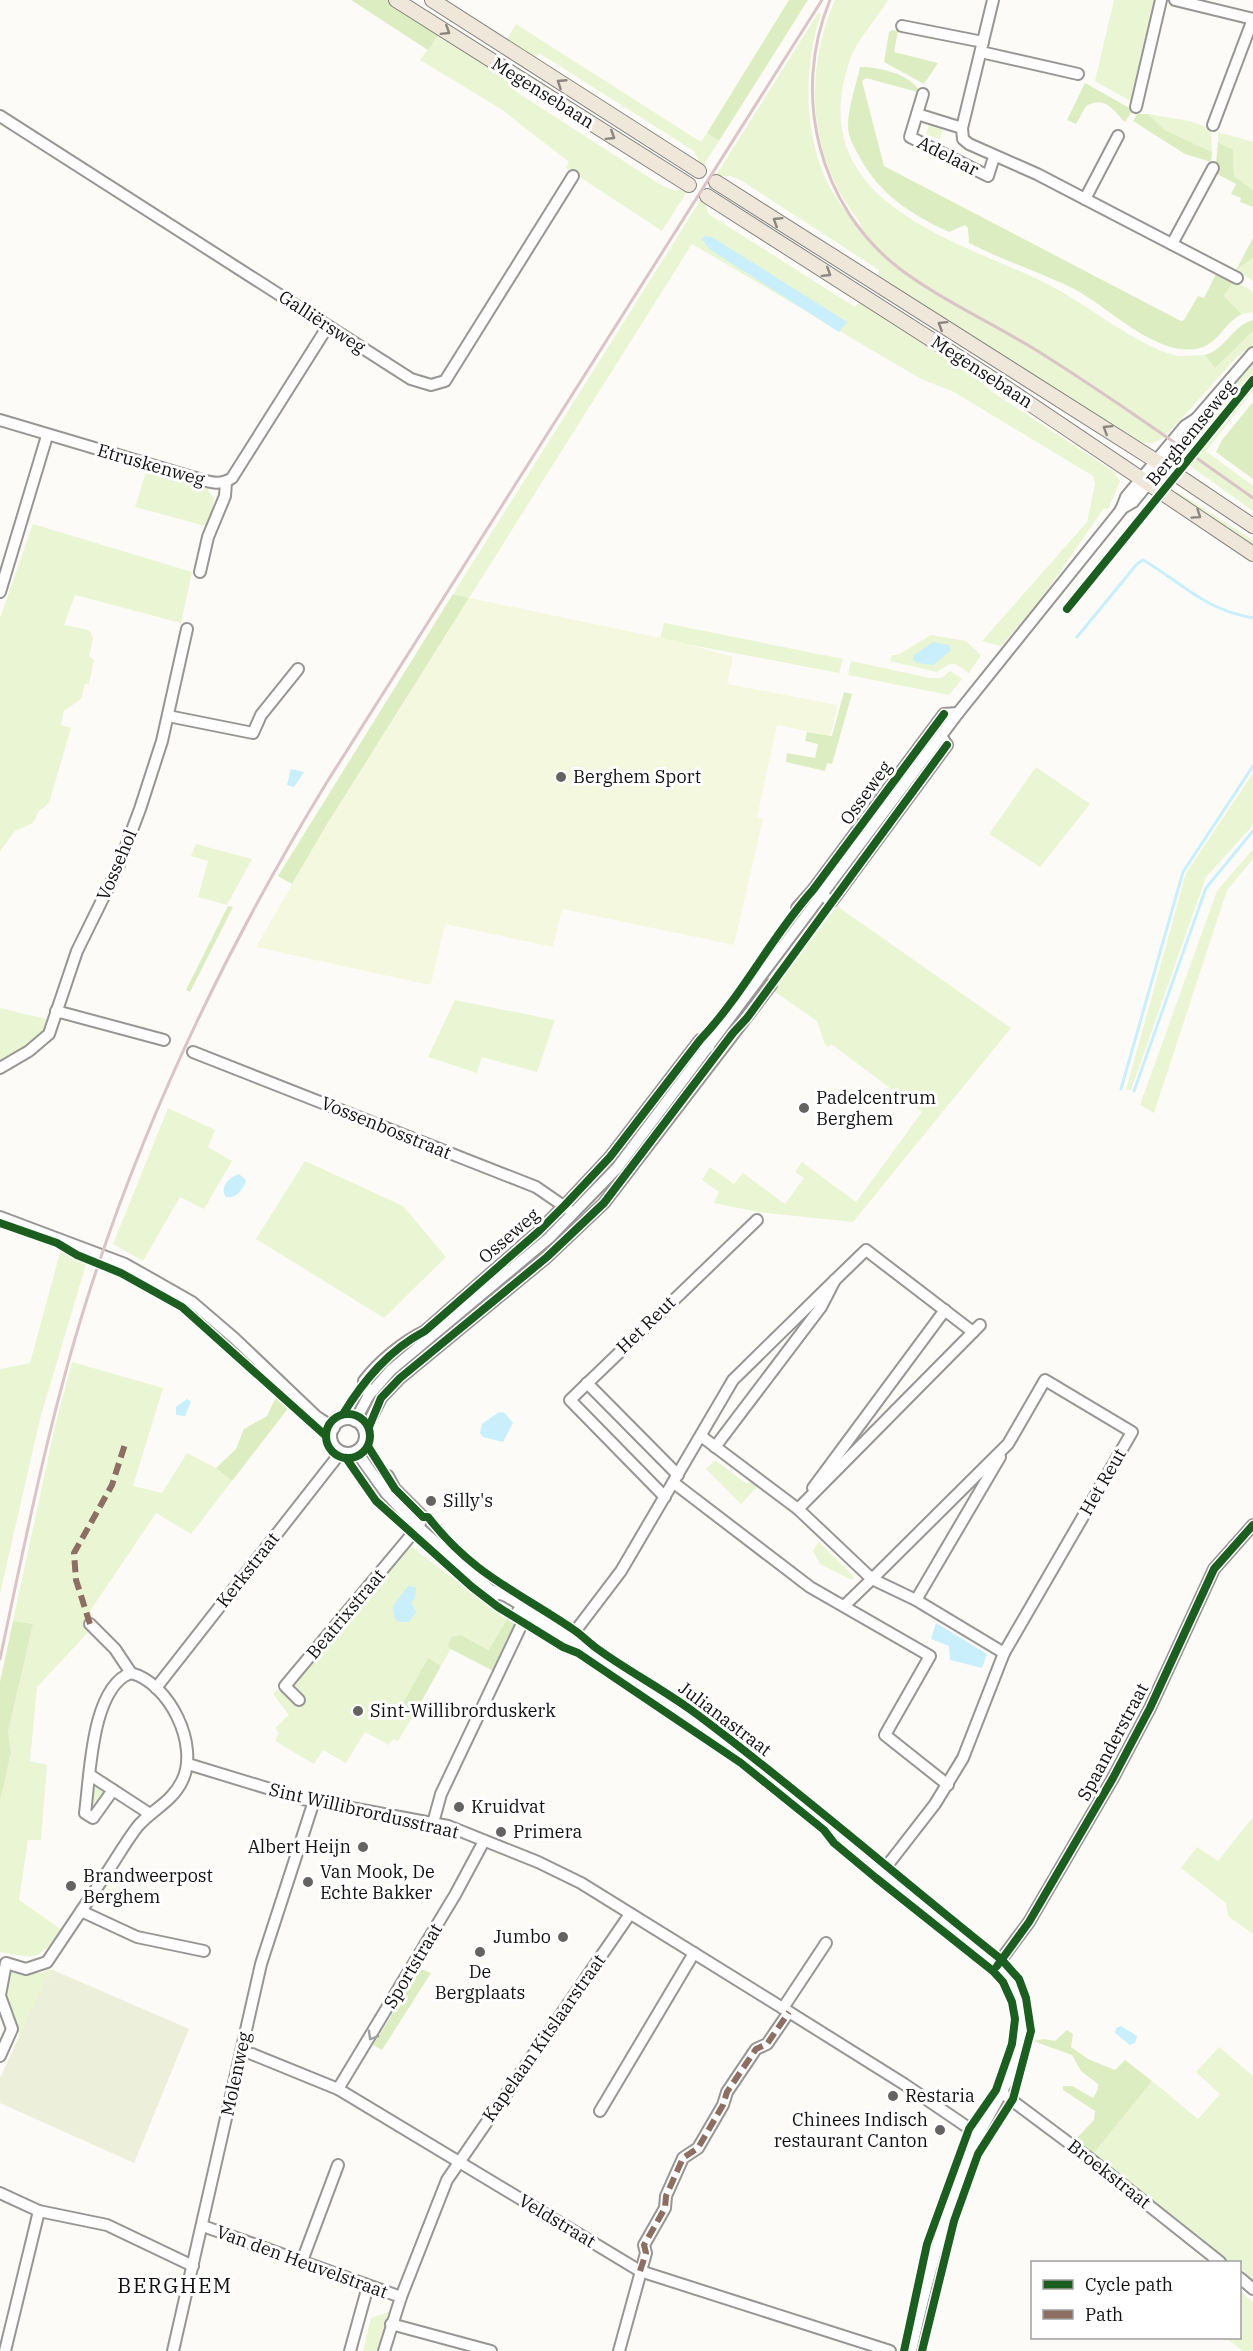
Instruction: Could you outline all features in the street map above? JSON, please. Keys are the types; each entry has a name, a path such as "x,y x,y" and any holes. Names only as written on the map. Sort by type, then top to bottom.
{"main road":[{"name":"Megensebaan","path":"396,0 689,185"},
{"name":"Megensebaan","path":"432,0 699,171"},
{"name":"Megensebaan","path":"716,182 1160,463 1253,526"},
{"name":"Megensebaan","path":"707,196 1145,480 1253,554"}],"street":[{"name":"Adelaar","path":"993,0 962,128 963,139 994,156 1036,174 1237,278"},
{"path":"1137,107 1161,0"},
{"path":"1175,0 1253,19 1213,125"},
{"path":"902,26 1078,74"},
{"name":"Adelaar","path":"923,94 910,137 988,176 994,156"},
{"name":"Adelaar","path":"917,114 962,128"},
{"name":"Galliërsweg","path":"0,116 411,379 431,385 445,381 573,176"},
{"path":"1085,199 1118,136"},
{"path":"1172,244 1212,168"},
{"name":"Etruskenweg","path":"0,420 47,436 217,484 226,482 232,478 328,326"},
{"name":"Berghemseweg","path":"1145,480 1160,463 1185,426 1196,419 1253,353"},
{"path":"0,592 47,436"},
{"name":"Osseweg","path":"797,908 817,893 874,835 958,713 1121,510 1132,502 1145,480"},
{"path":"200,572 208,537 225,496 226,482"},
{"name":"Vossehol","path":"0,1068 44,1041 49,1034 77,951 117,870 140,809 168,716 187,629"},
{"path":"168,716 253,733 261,715 298,669"},
{"name":"Osseweg","path":"355,1421 369,1395 380,1381 574,1215 617,1168 752,990 817,893 944,714 958,713"},
{"path":"372,1416 389,1389 547,1257 608,1199 771,985"},
{"path":"752,990 762,997"},
{"path":"56,1011 164,1040"},
{"name":"Osseweg","path":"369,1395 364,1381 370,1373 465,1297 565,1205 610,1156 700,1040 709,1047"},
{"name":"Vossenbosstraat","path":"193,1052 536,1187 565,1205 574,1215"},
{"path":"657,1096 667,1103"},
{"path":"0,1217 125,1264 192,1302 234,1338 317,1418 334,1428"},
{"name":"Het Reut","path":"665,1497 570,1400 758,1220"},
{"path":"570,1638 621,1571 733,1380 866,1250 945,1310 976,1328 831,1478 808,1496"},
{"path":"715,1447 821,1307 835,1280"},
{"path":"798,1509 945,1310"},
{"name":"Het Reut","path":"882,1871 948,1785 963,1758 1004,1653 1132,1432 1045,1380 916,1600"},
{"path":"380,1381 389,1389"},
{"path":"587,1383 676,1479 810,1587 930,1656 885,1735 948,1785"},
{"path":"345,1420 355,1421 362,1427 365,1438 356,1451 341,1452 332,1441 334,1428 345,1420"},
{"path":"701,1436 798,1509 872,1579 916,1600 1004,1653"},
{"name":"Het Reut","path":"844,1606 1008,1444"},
{"name":"Julianastraat","path":"356,1451 378,1482 388,1476 395,1489 423,1517 418,1527 493,1591 570,1638 755,1766 997,1965 1011,1981 1022,2010 1019,2049 1002,2093 967,2160 928,2271 911,2351"},
{"name":"Kerkstraat","path":"156,1688 341,1452"},
{"name":"Spaanderstraat","path":"997,1965 1029,1922 1113,1778 1150,1708 1214,1569 1253,1525"},
{"name":"Beatrixstraat","path":"298,1700 285,1686 418,1527"},
{"path":"433,1823 441,1794 527,1612"},
{"path":"0,2056 12,2029 0,1996 3,1963 26,1969 47,1962 138,1826 172,1798 182,1781 188,1764 185,1731 156,1688 140,1676 131,1673 115,1648 90,1624"},
{"path":"113,1790 93,1818 85,1813 102,1704 123,1676 131,1673"},
{"name":"Sint Willibrordusstraat","path":"188,1764 314,1802 433,1823 532,1859 581,1883 904,2084 979,2135"},
{"path":"90,1775 150,1814"},
{"name":"Molenweg","path":"173,2351 261,1964 314,1802"},
{"name":"Sportstraat","path":"338,2090 455,1895 484,1841"},
{"path":"81,1911 137,1937 204,1951"},
{"name":"Kapelaan Kitslaarstraat","path":"384,2351 401,2297 447,2180 630,1914"},
{"path":"619,2351 646,2253 644,2245 662,2214 666,2196 683,2158 698,2148 723,2105 727,2092 756,2049 767,2044 826,1943"},
{"path":"600,2111 694,1953"},
{"name":"Veldstraat","path":"252,2054 338,2090 640,2271 890,2351"},
{"name":"Broekstraat","path":"1002,2093 1219,2261"},
{"path":"302,2261 338,2165"},
{"path":"0,2193 39,2211 107,2225 193,2266"},
{"path":"5,2351 39,2211"},
{"name":"Van den Heuvelstraat","path":"202,2226 401,2297"},
{"path":"1241,2280 1253,2289"},
{"path":"350,2351 368,2286"},
{"path":"392,2324 491,2351"}],"green space":[{"path":"351,0 389,0 440,32 428,50"},
{"path":"789,0 808,0 719,141 707,133"},
{"path":"835,0 888,0 851,57 841,103 845,142 861,175 887,201 919,224 955,243 1048,284 1128,334 1161,351 1178,356 1205,355 1215,368 1253,331 1253,345 1236,358 1164,438 1153,443 1143,443 877,278 879,270 742,181 731,176 721,176 707,194 706,205 710,215 855,307 860,301 971,372 991,391 1113,471 1120,481 1108,509 1104,508 1039,602 1001,646 982,641 1087,522 1095,484 1093,476 954,392 921,379 692,244 469,598 453,594 818,13 821,14 810,69 811,128 828,184 843,208 863,228 840,193 829,170 817,122 816,72 826,23"},
{"path":"1114,0 1156,0 1132,102 1095,81"},
{"path":"516,24 701,142 707,133 719,141 662,231 566,168 569,162 501,109 420,60 440,32 518,83 515,91 661,185 676,191 687,189 701,165 694,151 539,53 534,59 506,41"},
{"path":"898,31 894,52 938,63 924,84 884,62 889,32"},
{"path":"860,67 877,68 903,76 921,93 866,78 862,81 884,166 1181,321 1184,320 1198,296 1204,298 1217,272 1234,280 1224,296 1242,314 1230,323 1216,339 1204,347 1179,349 1146,336 1066,285 969,243 968,228 965,225 949,232 921,218 886,192 876,181 850,138 849,111"},
{"path":"1085,83 1133,110 1125,122 1108,105 1098,102 1086,106 1076,124 1067,120"},
{"path":"1137,114 1148,114 1164,130 1212,152 1211,162 1185,154 1133,121"},
{"path":"1148,114 1190,121 1211,129 1212,152 1163,130"},
{"path":"930,121 944,125 940,139 926,135"},
{"path":"1218,132 1253,142 1253,190 1234,176 1233,155 1228,148 1218,142"},
{"path":"1218,142 1233,150 1234,176 1253,190 1253,207 1240,202 1241,198 1231,194 1236,184 1215,173"},
{"path":"1253,238 1253,258 1236,270"},
{"path":"1253,258 1253,281 1236,270"},
{"path":"1234,280 1253,292 1253,312 1242,314 1224,296"},
{"path":"1253,320 1253,331 1215,368 1205,355 1219,348 1240,327"},
{"path":"1253,362 1253,391 1206,451 1253,486 1253,511 1193,468 1185,459 1186,448"},
{"path":"1253,402 1253,479 1216,452 1222,440"},
{"path":"147,469 206,487 214,499 209,527 135,507"},
{"path":"1178,492 1253,540 1253,553 1169,499"},
{"path":"33,524 192,572 181,623 75,595 64,625 89,630 93,638 89,656 94,660 89,684 85,684 81,699 64,711 61,725 71,728 49,803 38,812 33,823 15,831 0,851 0,618"},
{"path":"453,594 469,598 292,884 278,876"},
{"name":"Berghem Sport","path":"469,598 676,641 733,657 727,684 838,705 830,736 777,725 757,817 763,819 734,945 562,909 553,947 445,924 431,984 256,947 326,826"},
{"path":"664,623 843,659 839,673 660,639"},
{"path":"931,635 966,641 981,655 969,673 953,664 937,672 890,661 892,655 898,655"},
{"path":"851,661 930,678 942,678 950,671 962,679 949,695 848,675"},
{"path":"844,692 852,694 832,764 827,763 825,771 786,762 787,753 815,758 818,744 805,741 807,732 832,736"},
{"path":"1036,767 1090,804 1040,867 989,834"},
{"path":"1253,773 1253,825 1206,877 1131,1090 1126,1090 1186,873"},
{"path":"196,844 252,859 227,905 198,897 208,861 191,856"},
{"path":"1253,849 1253,859 1227,890 1154,1113 1140,1105 1217,891"},
{"path":"228,906 233,907 190,992 186,990"},
{"path":"837,906 1011,1028 853,1222 758,1212 714,1203 719,1192 702,1180 710,1167 734,1184 743,1173 785,1204 804,1178 795,1172 802,1162 856,1202 922,1112 831,1044 828,1047 817,1021 772,990"},
{"path":"455,1000 555,1020 537,1072 482,1057 477,1073 428,1057"},
{"path":"0,1008 50,1020 37,1040 0,1060"},
{"path":"658,1103 633,1140 595,1183 593,1180"},
{"path":"168,1108 215,1130 208,1147 232,1161 204,1209 180,1197 143,1261 113,1244"},
{"path":"305,1161 403,1206 446,1257 384,1318 256,1239"},
{"path":"601,1196 604,1199 562,1239 393,1377 544,1251"},
{"path":"61,1249 87,1261 40,1419 0,1594 0,1369 30,1363"},
{"path":"72,1362 163,1388 133,1486 162,1493 187,1453 216,1468 232,1481 191,1534 156,1513 90,1611 93,1616 87,1621 93,1627 37,1687 30,1761 47,1765 41,1840 28,1840 19,1900 62,1930 41,1952 36,1955 22,1956 0,1952 0,1802 11,1752 8,1732 33,1624 13,1621 55,1426"},
{"path":"277,1395 289,1407 232,1481 216,1468 236,1449 244,1429 267,1416"},
{"path":"715,1460 747,1484 751,1480 759,1485 741,1504 706,1469"},
{"path":"819,1542 854,1577 852,1580 820,1564 813,1551"},
{"path":"409,1545 507,1619 490,1650 461,1635 447,1647 451,1649 441,1666 428,1659 402,1705 415,1713 398,1741 393,1739 389,1745 365,1732 346,1763 323,1750 314,1764 275,1741 279,1733 275,1728 289,1715 273,1694 277,1690 284,1692 297,1702 303,1694 294,1684"},
{"path":"507,1619 519,1627 497,1673 447,1647 452,1637 461,1635 489,1650"},
{"path":"13,1621 33,1624 8,1732 11,1752 0,1802 0,1682"},
{"path":"428,1658 441,1666 415,1713 402,1705"},
{"path":"95,1785 107,1793 92,1812 93,1787"},
{"path":"1253,1817 1253,1934 1228,1916 1226,1903 1181,1868 1197,1847 1218,1861"},
{"path":"3,1966 42,1973 49,1969 53,1970 19,2037 16,2022 4,2001"},
{"path":"421,1969 431,1973 382,2050 373,2045"},
{"path":"53,1970 189,2029 134,2163 0,2103 0,2078 37,1998"},
{"path":"1067,2030 1073,2034 1071,2047 1088,2059 1115,2070 1125,2060 1152,2081 1093,2154 1075,2140 1094,2120 1095,2111 1063,2090 1063,2086 1072,2086 1093,2098 1098,2084 1081,2071 1072,2055 1033,2041 1044,2039 1055,2041"},
{"path":"1219,2047 1253,2076 1253,2283 1241,2273 1241,2261 1226,2261 1093,2154 1152,2081 1198,2119 1220,2094 1196,2072"},
{"path":"1241,2292 1253,2302 1253,2351 1243,2351 1227,2339 1241,2339"},
{"path":"391,2311 380,2351 363,2351 371,2318"}],"water":[{"path":"705,236 712,237 847,322 839,332 709,249 702,239"},
{"path":"933,642 949,645 951,650 933,665 913,660 914,655"},
{"path":"291,769 304,772 294,787 287,785"},
{"path":"239,1174 246,1180 243,1187 236,1195 226,1197 224,1186 232,1177"},
{"path":"187,1399 191,1402 185,1416 176,1415 176,1407"},
{"path":"499,1412 505,1413 513,1423 503,1442 483,1437 480,1433 482,1424"},
{"path":"408,1586 416,1587 415,1598 411,1602 416,1612 409,1622 398,1622 394,1617 393,1606"},
{"path":"936,1623 987,1654 982,1668 950,1660 949,1646 931,1639"},
{"path":"1121,2026 1137,2036 1135,2043 1130,2045 1115,2033 1116,2028"}],"waterway":[{"path":"1077,637 1137,564 1143,560 1220,609 1253,618"},
{"path":"1121,1089 1183,872 1253,766"},
{"path":"1134,1091 1206,888 1253,831"}],"railway":[{"path":"0,1659 50,1431 88,1296 111,1228 163,1096 223,968 256,905 327,782 822,0"},
{"path":"830,0 818,36 813,73 813,110 820,146 832,181 849,214 872,243 917,281 1071,372 1253,498"}],"marked path":[{"path":"90,1624 76,1580 74,1553 112,1485 126,1441"},
{"path":"640,2271 646,2253 644,2245 665,2208 666,2196 683,2158 698,2148 723,2105 727,2092 756,2049 767,2044 789,2012"}],"cycle path":[{"path":"1067,609 1253,380"},
{"path":"343,1414 378,1367 400,1347 425,1331 538,1232 610,1157 730,1004 798,908 944,714"},
{"path":"369,1427 381,1398 400,1378 547,1257 604,1203 733,1033 747,1018 947,745"},
{"path":"0,1223 57,1243 77,1255 121,1273 182,1307 326,1436"},
{"path":"348,1414 357,1415 364,1420 369,1427 370,1436 369,1445 364,1452 357,1457 348,1458 339,1457 332,1452 327,1445 326,1436 327,1427 332,1420 339,1415 348,1414"},
{"path":"369,1448 395,1489 423,1517 428,1517 445,1537 479,1568 698,1715 1002,1960 1019,1979 1026,1998 1031,2031 1013,2099 978,2154 954,2221 922,2351"},
{"path":"346,1458 376,1501 472,1587 498,1607 563,1647 578,1653 741,1763 824,1830 834,1843 876,1878 993,1971 1003,1982 1012,2002 1015,2019 1012,2044 996,2090 969,2129 927,2244 904,2351"},
{"path":"997,1966 1029,1922 1113,1778 1150,1708 1214,1569 1253,1525"}],"place":[{"name":"Berghem Sport","path":"561,777"},
{"name":"Padelcentrum Berghem","path":"804,1108"},
{"name":"Silly's","path":"431,1501"},
{"name":"Sint-Willibrorduskerk","path":"358,1711"},
{"name":"Kruidvat","path":"459,1807"},
{"name":"Primera","path":"501,1832"},
{"name":"Albert Heijn","path":"363,1847"},
{"name":"Van Mook, De Echte Bakker","path":"308,1882"},
{"name":"Brandweerpost Berghem","path":"71,1886"},
{"name":"Jumbo","path":"563,1937"},
{"name":"De Bergplaats","path":"480,1952"},
{"name":"Restaria","path":"893,2096"},
{"name":"Chinees Indisch restaurant Canton","path":"940,2130"}],"district":[{"name":"BERGHEM","path":"175,2286"}]}
